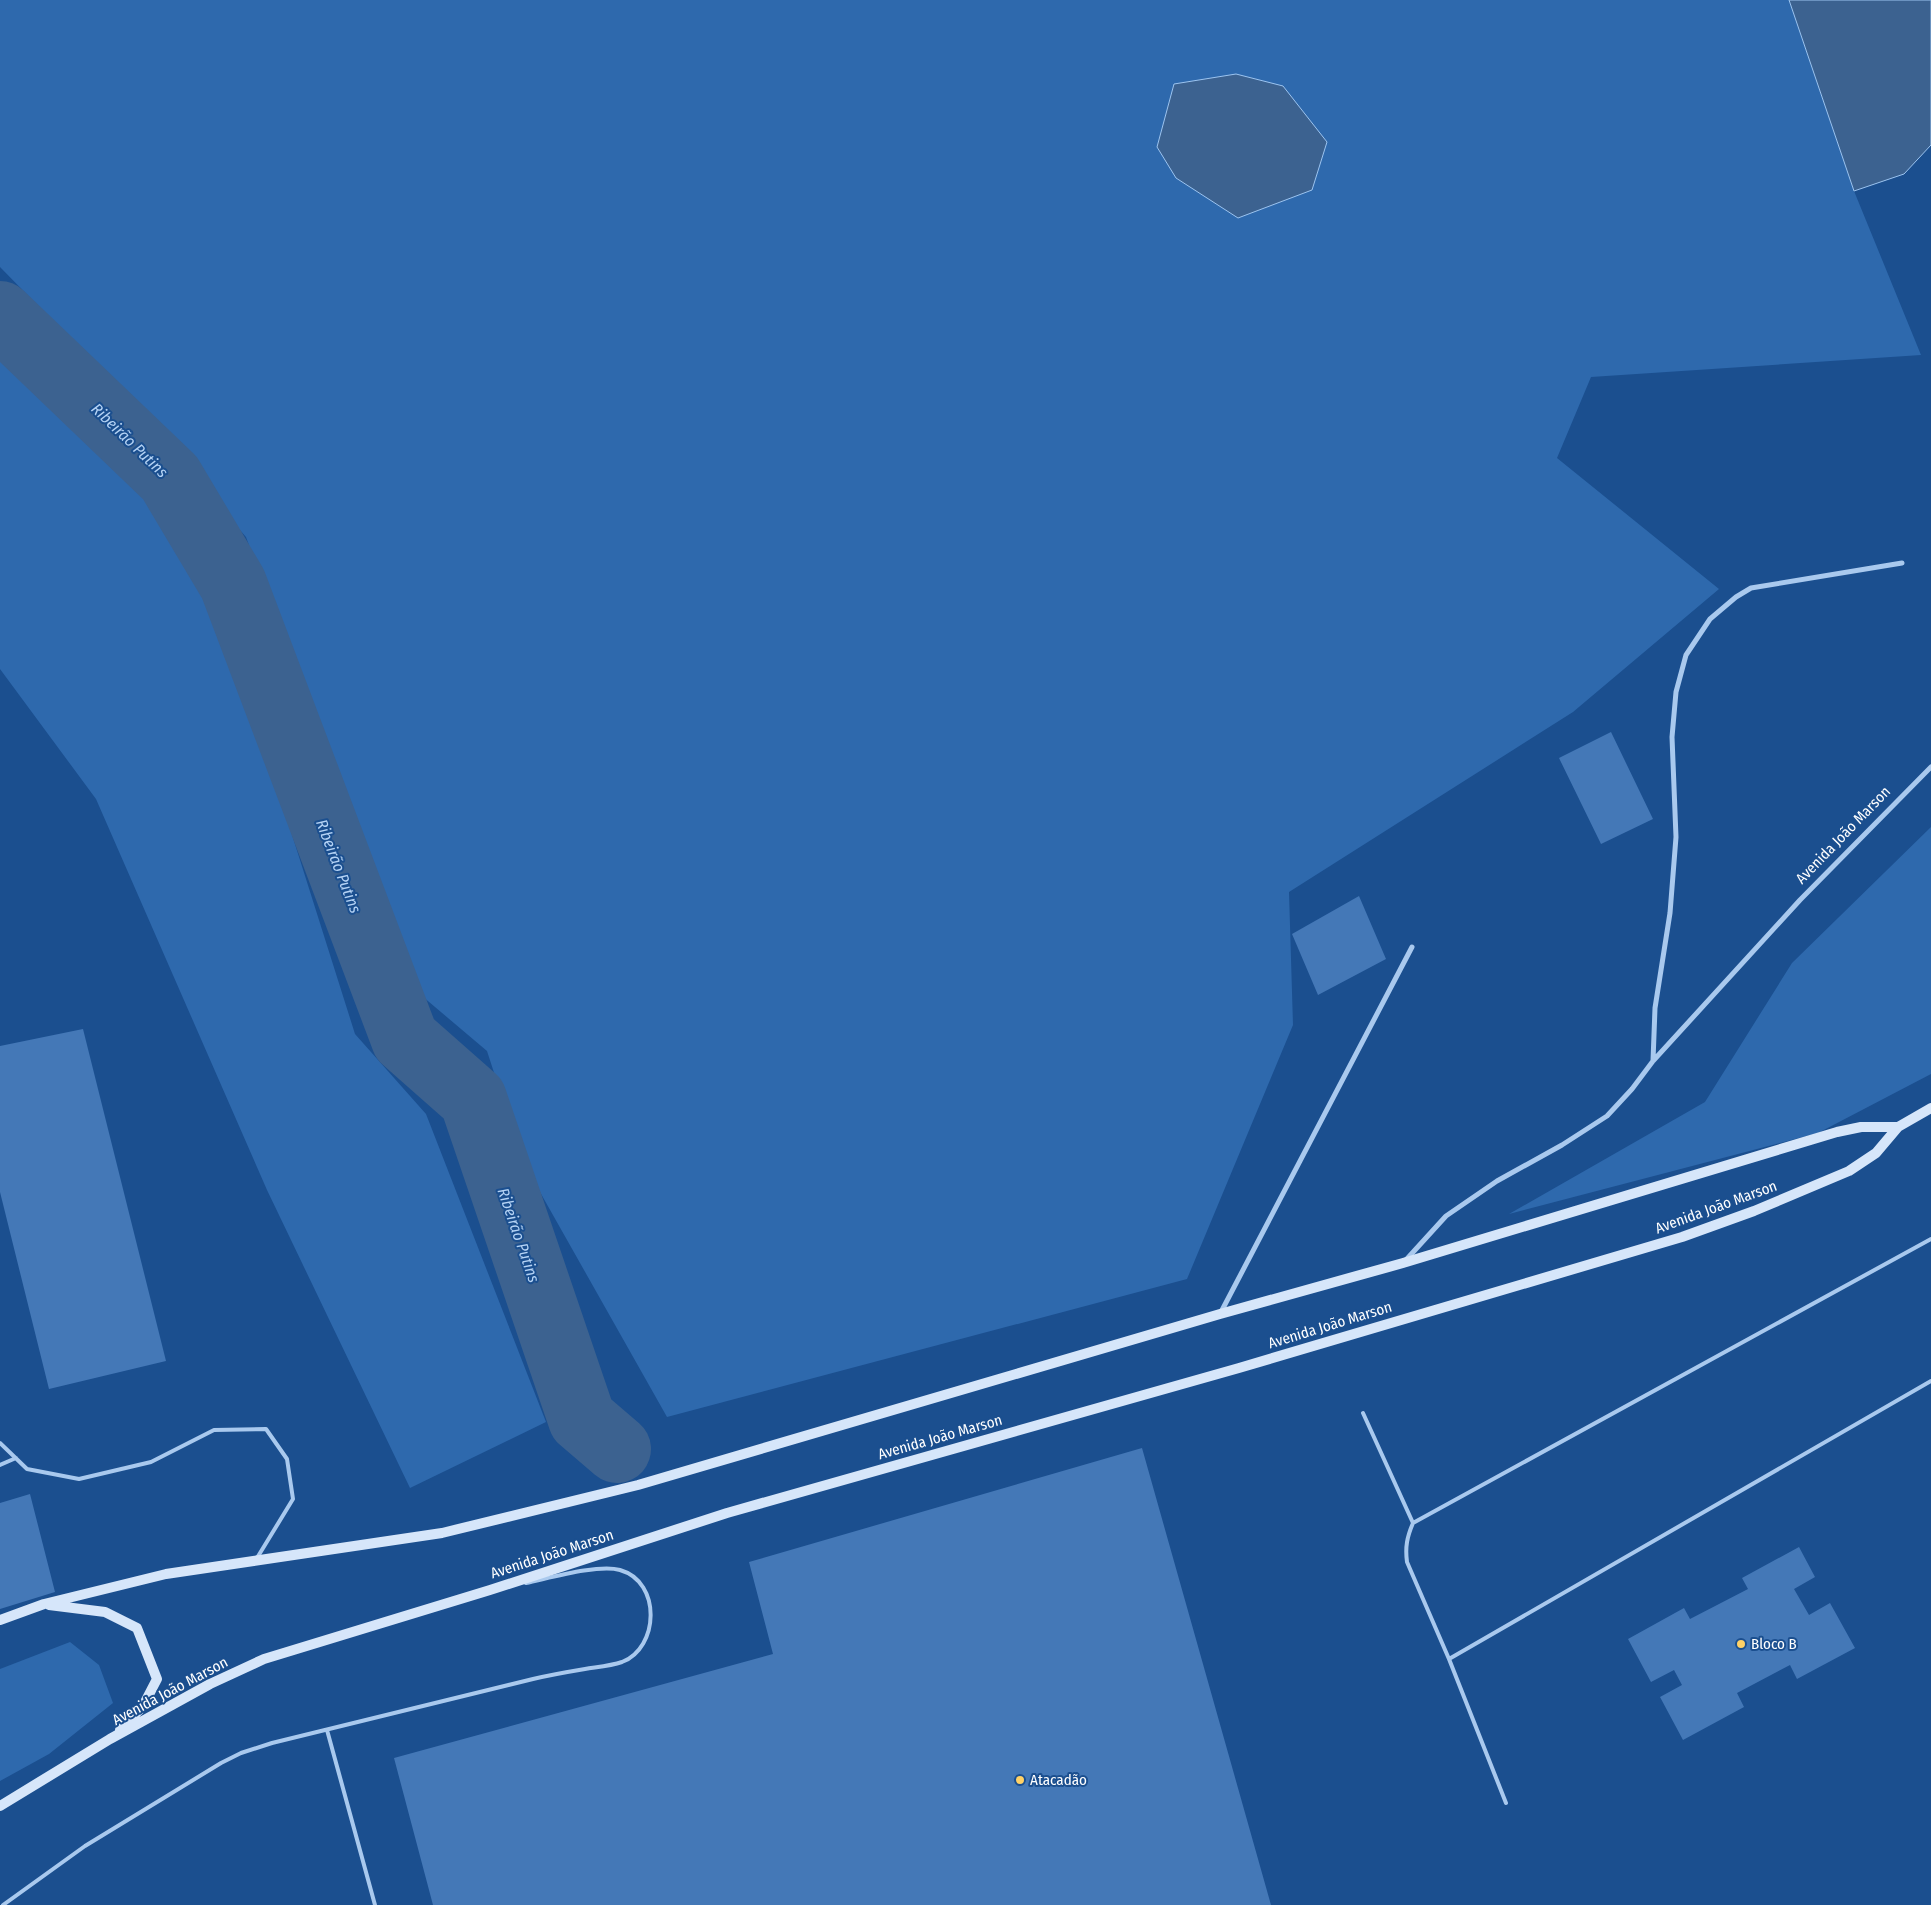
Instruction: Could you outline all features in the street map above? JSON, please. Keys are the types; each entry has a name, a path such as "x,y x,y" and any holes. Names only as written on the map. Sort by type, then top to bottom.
{"main road":[{"name":"Avenida João Marson","path":"0,1806 110,1740 210,1684 264,1659 490,1590 727,1513 1230,1371 1682,1237 1754,1212 1849,1171 1876,1153 1898,1127 1931,1108"},
{"name":"Avenida João Marson","path":"0,1620 44,1604 166,1574 442,1533 638,1485 1220,1314 1403,1263 1837,1132 1861,1127 1898,1127"},
{"path":"44,1604 105,1612 137,1628 157,1679 143,1706 110,1740"}],"street":[{"path":"1653,1060 1655,1008 1670,913 1676,837 1672,737 1676,692 1686,654 1710,619 1751,588 1902,563"},
{"name":"Avenida João Marson","path":"1403,1263 1446,1216 1497,1180 1562,1145 1607,1116 1632,1089 1653,1060 1800,900 1931,767"},
{"path":"1220,1314 1412,946"}],"lane":[{"path":"1506,1804 1449,1659 1407,1562 1406,1538 1412,1523 1931,1238"},
{"path":"1449,1659 1931,1382"},
{"path":"1363,1412 1412,1523"},
{"path":"0,1443 28,1469 79,1479 151,1462 214,1430 266,1429 287,1459 293,1499 256,1560"},
{"path":"0,1466 16,1458"},
{"path":"3,1905 85,1846 221,1763 241,1753 557,1673 623,1661 640,1647 648,1634 650,1600 644,1587 634,1576 619,1570 602,1569 490,1590"},
{"path":"327,1730 375,1905"}],"shaded area":[{"path":"0,0 1789,0 1854,191 1921,355 1591,377 1557,458 1719,589 1573,712 1289,892 1293,1025 1187,1279 667,1417 523,1162 487,1051 409,985 246,537 101,370 0,267"},
{"path":"1789,0 1931,0 1931,145 1904,174 1854,191"},
{"path":"1236,74 1283,86 1327,142 1312,190 1238,218 1176,178 1157,147 1174,84"},
{"path":"0,339 140,484 221,610 355,1034 426,1114 546,1422 410,1488 267,1190 96,799 0,669"},
{"path":"1931,827 1931,1074 1818,1133 1509,1214 1705,1102 1792,963"},
{"path":"70,1642 99,1665 113,1703 49,1754 0,1781 0,1669"}],"building":[{"path":"1611,732 1653,819 1601,844 1559,758"},
{"path":"1359,896 1386,959 1318,995 1292,934"},
{"path":"83,1029 166,1361 49,1389 0,1192 0,1046"},
{"name":"Atacadão","path":"1142,1448 1271,1905 433,1905 394,1758 773,1654 749,1562"},
{"path":"30,1494 55,1592 0,1609 0,1503"},
{"name":"Bloco B","path":"1799,1547 1815,1577 1794,1589 1809,1615 1830,1603 1855,1648 1797,1679 1790,1665 1737,1693 1744,1707 1683,1740 1660,1697 1682,1685 1674,1670 1651,1682 1628,1639 1684,1608 1690,1619 1748,1589 1742,1578"}],"waterway":[{"name":"Ribeirão Putins","path":"0,315 170,478 233,584 405,1039 473,1099 582,1419 617,1449"}],"place":[{"name":"Bloco B","path":"1741,1644"},
{"name":"Atacadão","path":"1020,1780"}]}
